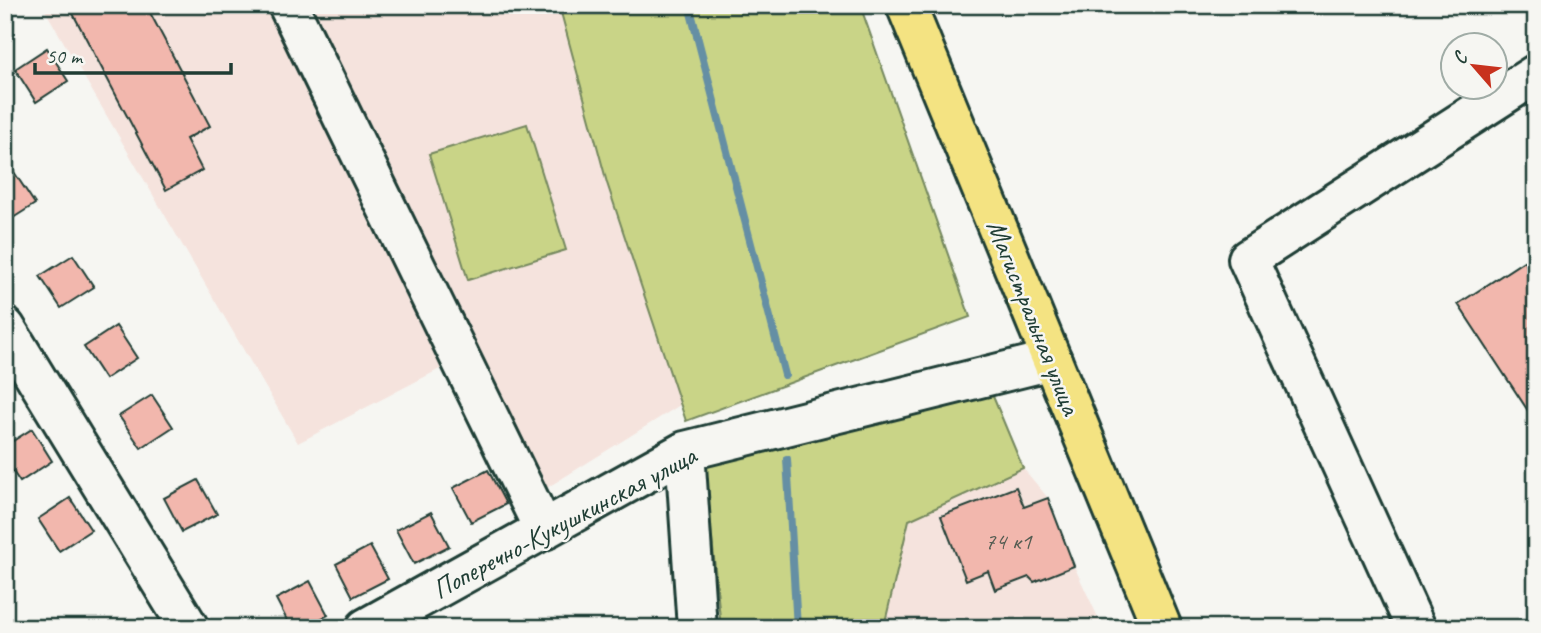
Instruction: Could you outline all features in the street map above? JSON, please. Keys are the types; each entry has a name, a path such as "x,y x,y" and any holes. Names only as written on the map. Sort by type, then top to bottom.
{"main road":[{"name":"Магистральная улица","path":"906,5 1052,360 1152,624"}],"street":[{"path":"288,5 544,530"},
{"path":"1416,628 1248,259 1536,74"},
{"path":"5,327 189,628"},
{"name":"Поперечно-Кукушкинская улица","path":"366,628 685,452 1052,360"},
{"path":"685,452 697,628"}],"shaded area":[{"path":"42,5 589,5 717,382 529,499 457,360 298,443"},
{"path":"1023,468 1048,498 1074,566 1103,628 888,628 886,619 909,520"}],"green space":[{"path":"559,5 860,5 970,317 686,421 607,183"},
{"path":"527,124 566,250 468,280 429,154"},
{"path":"992,394 1023,468 909,520 886,618 888,628 721,628 704,459"}],"building":[{"path":"146,5 210,126 186,139 202,170 166,190 69,6"},
{"path":"47,48 68,81 36,102 15,69"},
{"path":"14,172 35,204 5,223 5,178"},
{"path":"73,255 94,287 61,308 40,276"},
{"path":"1524,261 1536,279 1536,423 1458,304"},
{"path":"116,326 137,358 105,379 84,347"},
{"path":"152,395 173,427 141,448 119,416"},
{"path":"32,429 52,461 20,482 5,460 5,446"},
{"path":"488,470 506,504 471,522 453,488"},
{"path":"198,480 217,514 182,532 164,498"},
{"path":"1016,487 1024,507 1048,498 1074,566 1034,582 1029,577 995,590 988,571 966,580 941,516"},
{"path":"70,498 91,530 59,551 38,519"},
{"path":"431,512 449,546 414,564 396,530"},
{"path":"370,546 388,579 353,597 336,564"},
{"path":"310,581 328,615 304,628 291,628 276,599"}],"waterway":[{"path":"689,5 785,375"},
{"path":"787,459 797,628"}]}
